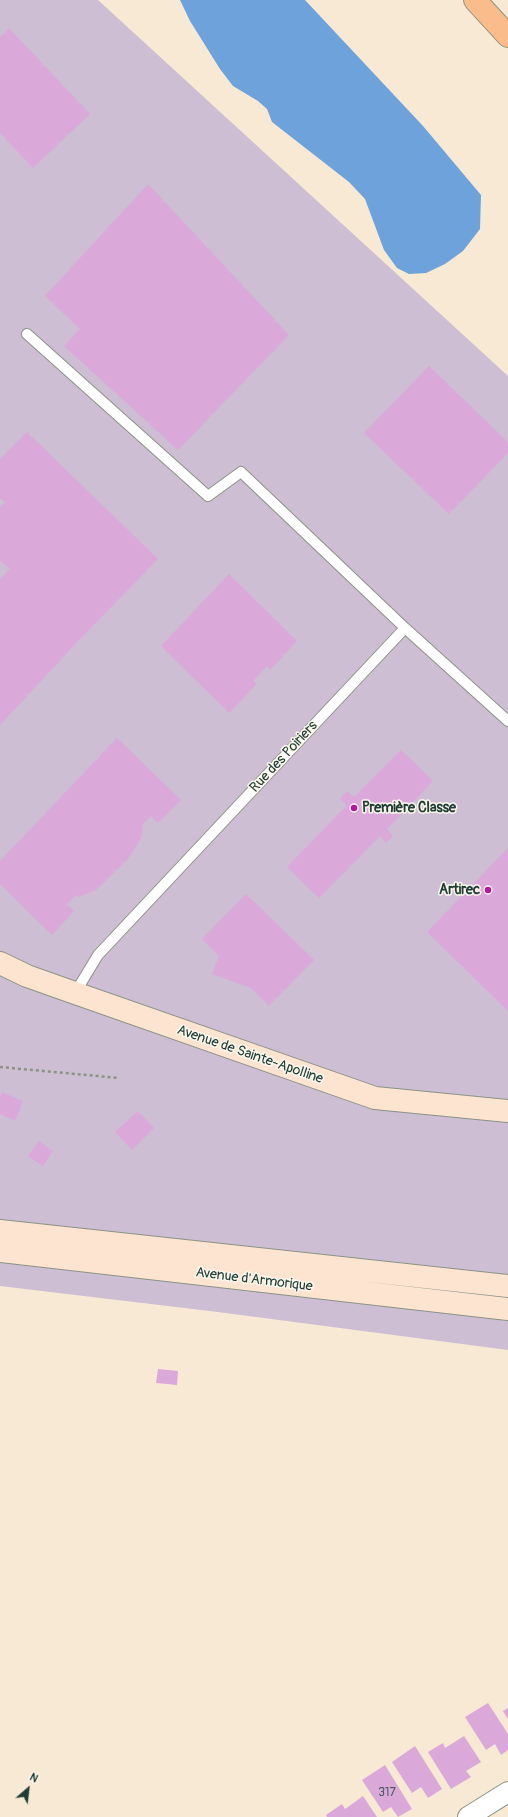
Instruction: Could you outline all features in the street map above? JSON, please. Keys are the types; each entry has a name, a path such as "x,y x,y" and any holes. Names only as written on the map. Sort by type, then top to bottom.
{"highway":[{"path":"475,0 508,36"}],"main road":[{"name":"Avenue de Sainte-Apolline","path":"0,963 27,976 375,1098 508,1111"},
{"name":"Avenue d'Armorique","path":"0,1231 508,1286"},
{"name":"Avenue d'Armorique","path":"0,1251 508,1309"}],"street":[{"path":"468,1817 508,1792"}],"lane":[{"path":"27,334 208,496 241,472 405,628 508,721"},
{"name":"Rue des Poiriers","path":"75,993 98,955 405,628"}],"path":[{"path":"0,1067 119,1078"}],"shaded area":[{"path":"0,0 98,0 508,376 508,1350 218,1312 0,1286"}],"water":[{"path":"180,0 305,0 423,126 481,195 480,229 463,251 445,264 426,273 409,274 397,268 384,250 365,199 349,182 272,122 267,109 258,101 233,86 220,69 190,21"}],"building":[{"path":"9,28 90,114 33,168 0,133 0,37"},
{"path":"148,184 289,335 178,450 64,346 80,329 45,296"},
{"path":"429,366 508,442 508,453 449,514 364,433"},
{"path":"27,432 158,559 81,638 0,725 0,579 10,569 0,560 0,507 5,502 0,498 0,459"},
{"path":"229,574 297,641 270,670 267,666 253,681 257,684 229,713 161,646"},
{"path":"117,738 181,800 158,823 151,816 142,825 141,839 128,859 96,890 78,897 76,895 67,904 74,911 52,935 0,884 0,861"},
{"path":"401,750 433,781 387,829 393,836 386,843 380,836 319,898 287,867 347,805 340,799 347,791 354,797"},
{"name":"Artirec","path":"508,848 508,1011 427,932"},
{"path":"246,894 314,960 269,1006 251,988 212,974 219,956 202,939"},
{"path":"2,1092 23,1101 15,1121 0,1114 0,1097"},
{"path":"138,1111 154,1128 132,1150 115,1132"},
{"path":"39,1141 53,1151 43,1166 28,1156"},
{"path":"158,1369 178,1371 177,1385 156,1383"},
{"path":"488,1703 508,1734 508,1750 501,1755 495,1744 486,1750 465,1717"},
{"path":"508,1708 508,1719 503,1711"},
{"path":"464,1736 481,1762 466,1771 471,1777 451,1789 428,1752 443,1743 445,1748"},
{"path":"415,1746 442,1789 428,1798 421,1787 412,1793 392,1762"},
{"path":"385,1765 412,1809 398,1817 391,1807 383,1812 362,1780"},
{"path":"363,1796 377,1817 327,1817 326,1815 342,1804 345,1809"}],"place":[{"name":"Première Classe","path":"354,808"},
{"name":"Artirec","path":"488,890"}]}
